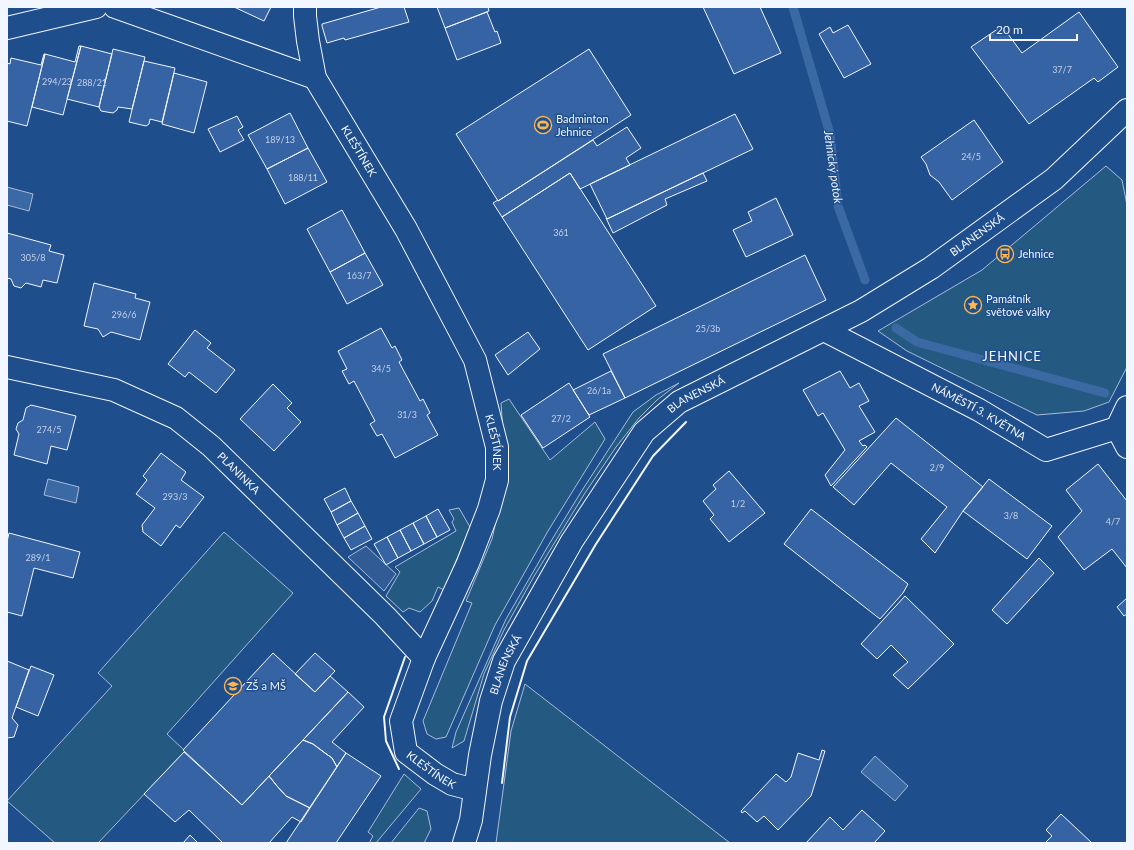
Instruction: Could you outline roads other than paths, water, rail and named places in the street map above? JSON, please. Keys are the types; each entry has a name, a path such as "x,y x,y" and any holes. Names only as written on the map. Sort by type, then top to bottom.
{"street":[{"path":"7,28 96,7"},
{"path":"115,7 315,78"},
{"name":"KLEŠTÍNEK","path":"305,7 308,41 315,78 406,229 475,360 497,447 496,480 489,509 468,563 424,658 401,720 406,752 452,784 475,790"},
{"name":"BLANENSKÁ","path":"464,843 471,820 480,755 491,700 504,661 572,541 644,432 679,402 861,311 931,268 1054,179 1127,110"},
{"name":"NÁMĚSTÍ 3. KVĚTNA","path":"824,330 979,410 1046,450 1117,428"},
{"name":"PLANINKA","path":"7,367 114,390 176,418 211,446 384,616 424,658"},
{"path":"1127,407 1117,428 1127,447"}],"waterway":[{"name":"Jehnický potok","path":"793,7 830,134 838,206 865,280"},
{"name":"Jehnický potok","path":"896,328 917,342 1105,393"}],"place":[{"name":"Badminton Jehnice","path":"543,125"},
{"name":"Jehnice","path":"1005,254"},
{"name":"Památník světové války","path":"973,305"},
{"name":"ZŠ a MŠ","path":"233,686"}],"district":[{"name":"JEHNICE","path":"1012,356"}]}
